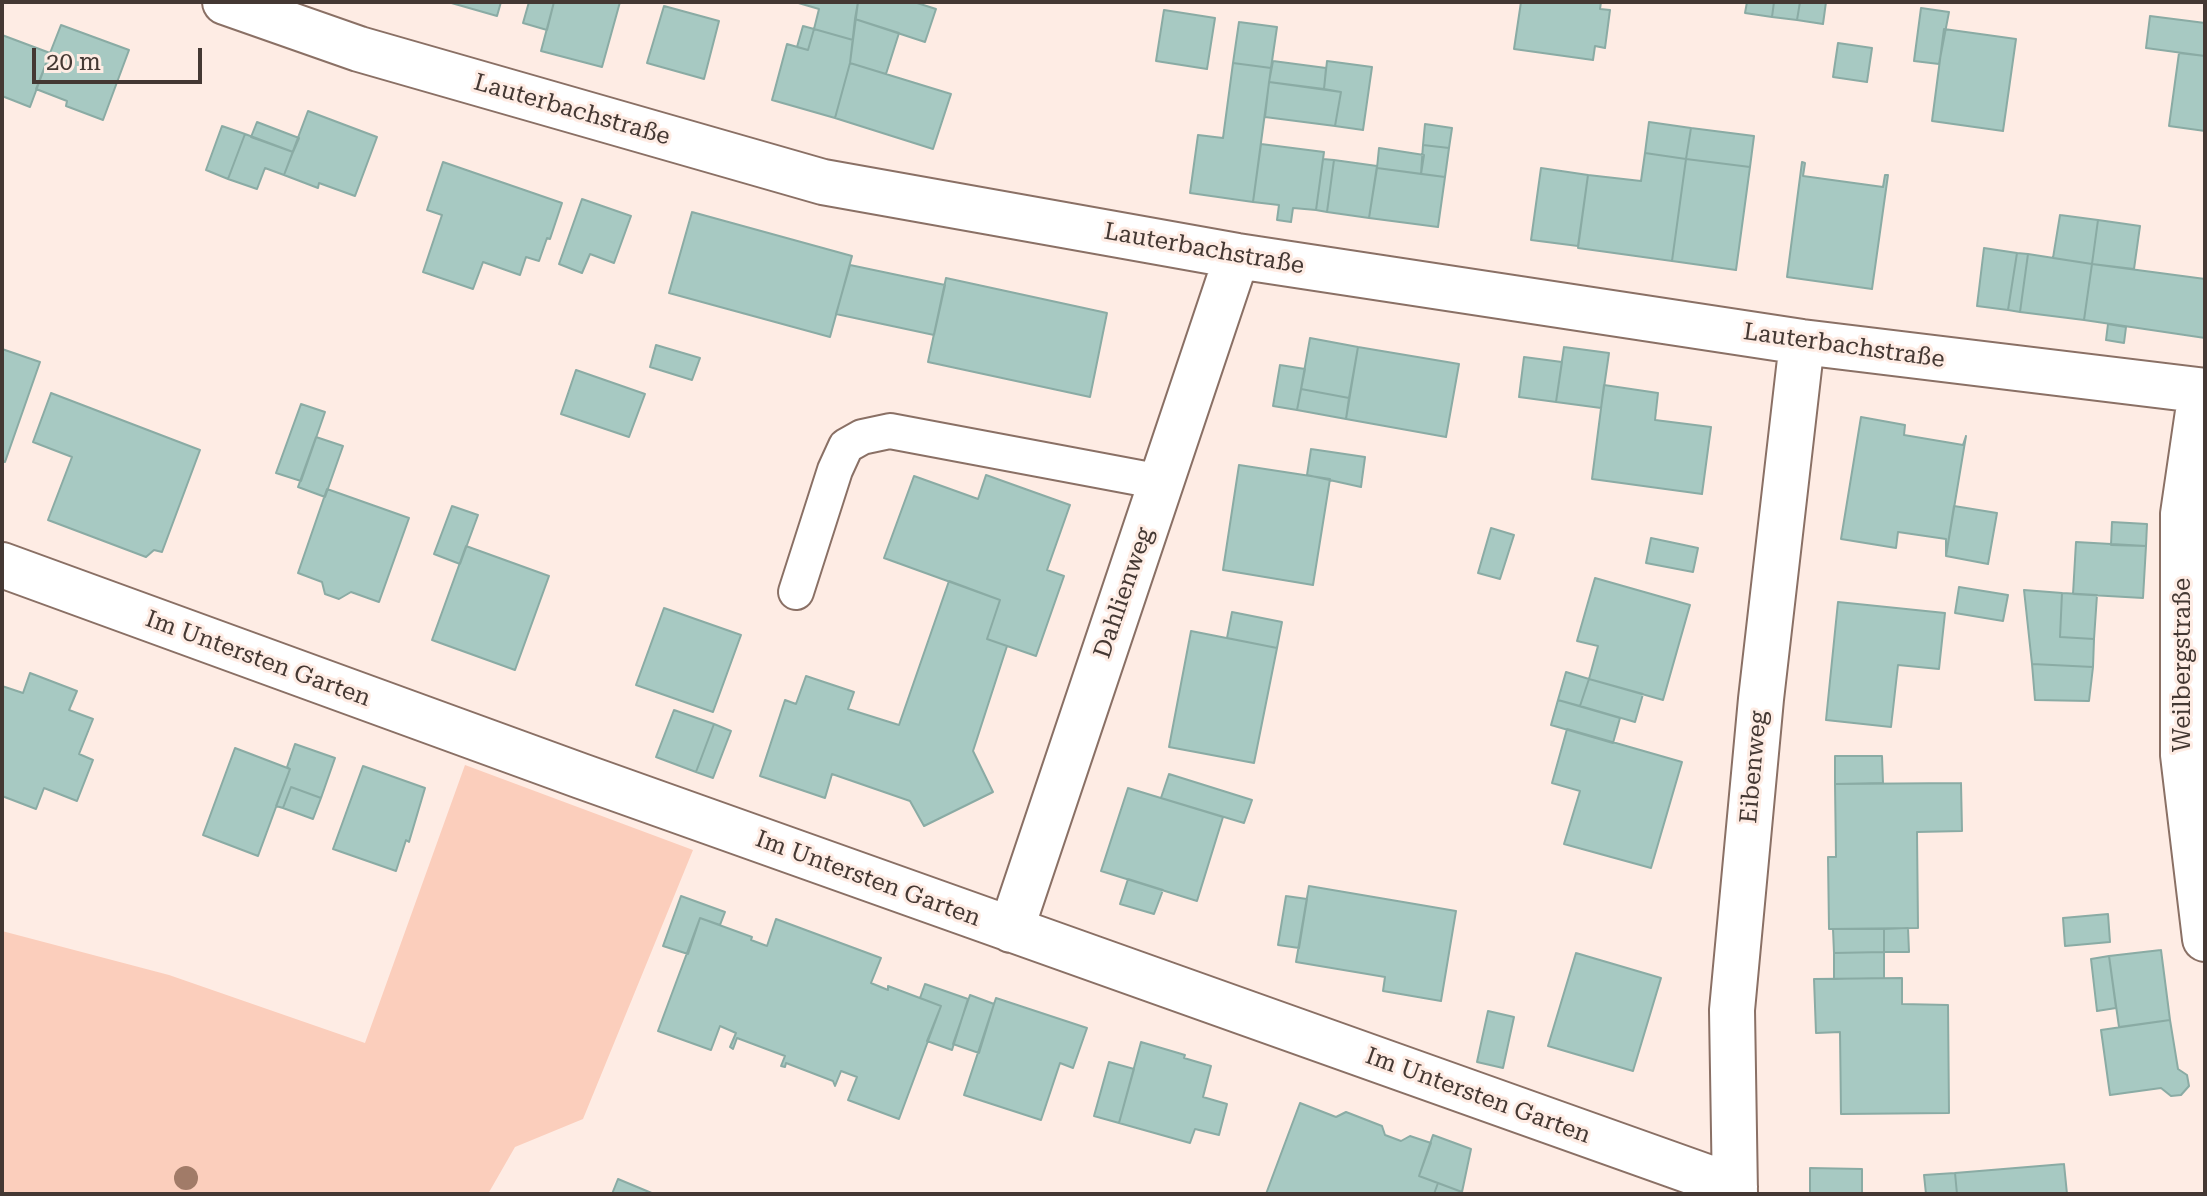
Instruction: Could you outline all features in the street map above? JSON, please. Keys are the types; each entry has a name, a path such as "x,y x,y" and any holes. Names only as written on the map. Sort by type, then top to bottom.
{"street":[{"name":"Lauterbachstraße","path":"225,2 359,49 823,182 1237,256 1802,342 2203,391"},
{"name":"Dahlienweg","path":"1011,930 1237,256"},
{"name":"Eibenweg","path":"1735,1191 1732,1010 1761,699 1802,342"},
{"name":"Weilbergstraße","path":"2203,391 2183,514 2183,755 2205,939"},
{"name":"Im Untersten Garten","path":"2,565 1735,1191"}],"lane":[{"path":"796,592 835,470 846,446 862,437 890,431 1161,482"}],"shaded area":[{"path":"465,765 693,850 583,1119 515,1147 488,1194 2,1194 2,931 169,975 365,1043"}],"building":[{"path":"448,2 501,2 497,16"},
{"path":"529,2 554,2 547,30 523,23"},
{"path":"554,2 620,2 602,67 541,51"},
{"path":"795,2 858,2 853,40 814,29 819,9"},
{"path":"858,2 914,2 936,9 925,42 855,19"},
{"path":"1521,2 1601,2 1600,9 1610,10 1605,48 1595,46 1593,60 1514,49"},
{"path":"1747,2 1774,2 1772,17 1745,13"},
{"path":"1774,2 1800,2 1797,20 1772,17"},
{"path":"1800,2 1826,2 1823,24 1797,20"},
{"path":"664,6 719,21 704,79 647,63"},
{"path":"1921,8 1949,12 1939,64 1914,61"},
{"path":"1164,10 1215,18 1207,69 1156,61"},
{"path":"2150,16 2205,23 2205,56 2146,48"},
{"path":"855,19 899,33 886,74 850,63"},
{"path":"1239,22 1277,27 1271,68 1233,63"},
{"path":"61,25 129,50 103,120 66,106 67,101 36,89"},
{"path":"803,26 814,29 808,50 797,47"},
{"path":"814,29 853,40 835,118 772,100 787,44 808,50"},
{"path":"1944,29 2016,39 2003,131 1932,121"},
{"path":"2,35 50,53 30,107 2,96"},
{"path":"1838,43 1872,48 1867,82 1833,77"},
{"path":"2179,53 2205,56 2205,131 2169,126"},
{"path":"1273,61 1326,68 1324,89 1269,82"},
{"path":"1327,61 1372,67 1363,130 1335,126 1341,92 1324,89"},
{"path":"850,63 951,94 933,149 835,118"},
{"path":"1233,63 1271,68 1253,202 1190,193 1198,135 1223,138"},
{"path":"1269,82 1341,92 1335,126 1265,117"},
{"path":"308,111 377,137 355,196 319,183 318,188 284,175"},
{"path":"257,122 299,138 293,152 251,137"},
{"path":"1649,122 1691,128 1686,159 1645,153"},
{"path":"1425,124 1452,128 1449,148 1423,145"},
{"path":"222,126 245,134 228,179 206,170"},
{"path":"1691,128 1754,136 1750,167 1686,159"},
{"path":"245,134 293,152 284,175 265,168 257,189 228,179"},
{"path":"1261,144 1324,152 1316,210 1293,208 1291,222 1277,220 1279,205 1253,202"},
{"path":"1423,145 1449,148 1445,177 1421,174"},
{"path":"1379,148 1424,155 1421,174 1377,168"},
{"path":"1645,153 1686,159 1672,261 1578,248 1588,175 1641,181"},
{"path":"1323,159 1334,160 1327,212 1316,210"},
{"path":"1686,159 1750,167 1736,270 1672,261"},
{"path":"1334,160 1377,166 1369,218 1327,212"},
{"path":"443,162 562,203 539,261 526,257 520,275 483,262 473,289 423,272 442,215 427,210"},
{"path":"1802,162 1805,163 1803,176 1883,187 1885,175 1888,175 1872,289 1787,277"},
{"path":"1377,168 1445,177 1438,227 1369,218"},
{"path":"1541,168 1588,175 1578,246 1531,240"},
{"path":"582,199 631,216 614,263 590,254 582,273 559,264"},
{"path":"692,212 852,256 830,337 669,293"},
{"path":"2060,215 2098,220 2092,264 2053,258"},
{"path":"2098,220 2140,226 2134,269 2092,264"},
{"path":"1984,248 2017,253 2008,310 1977,306"},
{"path":"2017,253 2028,254 2020,312 2008,310"},
{"path":"2028,254 2092,264 2084,320 2020,312"},
{"path":"2092,264 2205,279 2205,338 2084,320"},
{"path":"850,265 945,285 934,335 836,314"},
{"path":"946,278 1107,313 1090,397 928,362"},
{"path":"2108,324 2126,327 2124,343 2106,340"},
{"path":"1310,338 1358,347 1349,398 1301,389"},
{"path":"656,345 700,358 692,380 650,367"},
{"path":"1358,347 1459,364 1446,437 1346,419"},
{"path":"1564,347 1609,353 1601,408 1556,402"},
{"path":"2,349 40,362 5,462 2,461"},
{"path":"1524,357 1562,362 1556,402 1519,397"},
{"path":"1280,365 1305,369 1297,410 1273,406"},
{"path":"576,370 645,394 629,437 561,414"},
{"path":"1604,385 1658,393 1655,420 1711,427 1702,494 1592,479"},
{"path":"1301,389 1349,398 1346,419 1297,410"},
{"path":"51,393 200,450 162,552 154,550 146,557 48,520 72,457 33,442"},
{"path":"301,404 325,412 301,481 276,473"},
{"path":"1861,417 1905,425 1904,435 1963,445 1966,436 1946,556 1946,539 1898,532 1896,548 1841,539"},
{"path":"316,437 343,446 325,497 298,487"},
{"path":"1311,449 1365,457 1361,487 1307,475"},
{"path":"1239,465 1330,479 1313,585 1223,570"},
{"path":"986,475 1070,505 1047,570 1064,576 1036,656 987,639 1000,600 884,558 914,476 978,499"},
{"path":"327,489 409,518 379,602 351,592 339,599 325,594 322,582 298,573"},
{"path":"452,506 478,515 460,564 434,554"},
{"path":"1954,506 1997,513 1988,564 1946,556"},
{"path":"2112,522 2147,524 2146,546 2111,545"},
{"path":"1491,528 1514,535 1500,579 1478,573"},
{"path":"1651,538 1698,548 1693,572 1646,563"},
{"path":"2076,542 2146,546 2143,598 2073,594"},
{"path":"466,546 549,576 515,670 432,640"},
{"path":"1595,578 1690,605 1663,700 1589,679 1598,646 1577,641"},
{"path":"949,581 1000,600 987,639 1007,646 973,751 993,792 924,826 910,801 832,774 825,798 760,776 785,700 796,704 806,676 854,692 848,709 899,725"},
{"path":"1959,587 2008,595 2003,621 1955,613"},
{"path":"2024,590 2062,593 2060,637 2094,639 2093,667 2032,664"},
{"path":"2062,593 2097,595 2094,639 2060,637"},
{"path":"1838,602 1945,613 1939,669 1898,665 1891,727 1826,720"},
{"path":"664,608 741,635 713,712 636,685"},
{"path":"1232,612 1282,622 1277,648 1227,638"},
{"path":"1191,631 1277,648 1254,763 1169,747"},
{"path":"2032,664 2093,667 2089,701 2035,700"},
{"path":"1566,672 1589,679 1580,706 1558,700"},
{"path":"30,673 77,691 69,710 93,719 79,754 93,760 77,801 44,788 36,809 2,796 2,686 23,693"},
{"path":"1589,679 1643,694 1635,722 1580,706"},
{"path":"1558,700 1620,718 1613,743 1551,725"},
{"path":"674,710 714,724 696,772 656,757"},
{"path":"714,724 731,731 713,778 696,772"},
{"path":"1567,729 1682,762 1651,868 1564,844 1580,791 1552,783"},
{"path":"295,744 335,758 321,798 291,787 283,808 276,806 290,769 287,767"},
{"path":"235,748 290,769 258,856 203,835"},
{"path":"1835,756 1882,756 1883,783 1835,784"},
{"path":"363,766 425,788 409,842 406,840 396,871 333,849"},
{"path":"1169,774 1252,800 1244,823 1161,798"},
{"path":"1961,783 1962,831 1917,832 1918,928 1829,929 1828,857 1836,857 1835,784"},
{"path":"291,787 321,798 313,819 283,808"},
{"path":"1128,788 1223,817 1197,901 1101,871"},
{"path":"1128,879 1163,890 1154,914 1120,904"},
{"path":"1309,886 1456,911 1441,1001 1383,991 1385,977 1296,962"},
{"path":"681,896 725,912 720,925 700,918 688,954 663,946"},
{"path":"1286,896 1307,899 1299,948 1278,945"},
{"path":"2108,914 2110,942 2065,946 2063,918"},
{"path":"700,918 752,937 751,940 767,946 776,919 881,958 871,983 888,990 888,986 941,1006 899,1119 848,1100 857,1077 841,1071 835,1086 833,1081 786,1063 785,1067 781,1066 785,1056 737,1038 733,1049 730,1047 736,1033 720,1026 711,1050 658,1031"},
{"path":"1908,928 1909,952 1884,952 1884,929"},
{"path":"1833,929 1884,929 1884,952 1834,953"},
{"path":"2161,950 2170,1020 2119,1027 2109,956"},
{"path":"1884,952 1884,978 1834,979 1834,953"},
{"path":"1576,953 1661,978 1633,1071 1548,1046"},
{"path":"2109,956 2116,1008 2097,1011 2091,959"},
{"path":"1902,978 1902,1004 1948,1005 1949,1113 1841,1114 1840,1032 1816,1033 1814,979"},
{"path":"925,984 968,999 952,1050 927,1041 941,1006 920,998"},
{"path":"970,995 994,1004 979,1053 953,1044"},
{"path":"996,998 1087,1028 1073,1068 1060,1063 1041,1120 964,1095"},
{"path":"1488,1011 1514,1017 1503,1068 1477,1062"},
{"path":"2170,1020 2178,1069 2187,1075 2189,1086 2181,1095 2171,1096 2161,1088 2110,1095 2101,1030"},
{"path":"1141,1042 1211,1066 1203,1097 1227,1104 1219,1135 1195,1129 1190,1143 1119,1123"},
{"path":"1109,1062 1134,1069 1119,1123 1094,1116"},
{"path":"1300,1103 1336,1117 1346,1112 1382,1126 1385,1135 1401,1141 1410,1136 1431,1143 1419,1176 1438,1183 1434,1194 1266,1194"},
{"path":"1433,1135 1471,1149 1462,1192 1419,1176"},
{"path":"2064,1164 2067,1194 1957,1194 1955,1173"},
{"path":"1810,1168 1862,1169 1862,1194 1810,1194"},
{"path":"1955,1173 1957,1194 1926,1194 1924,1175"},
{"path":"618,1179 654,1194 612,1194"},
{"path":"1438,1183 1462,1192 1462,1194 1434,1194"}]}
